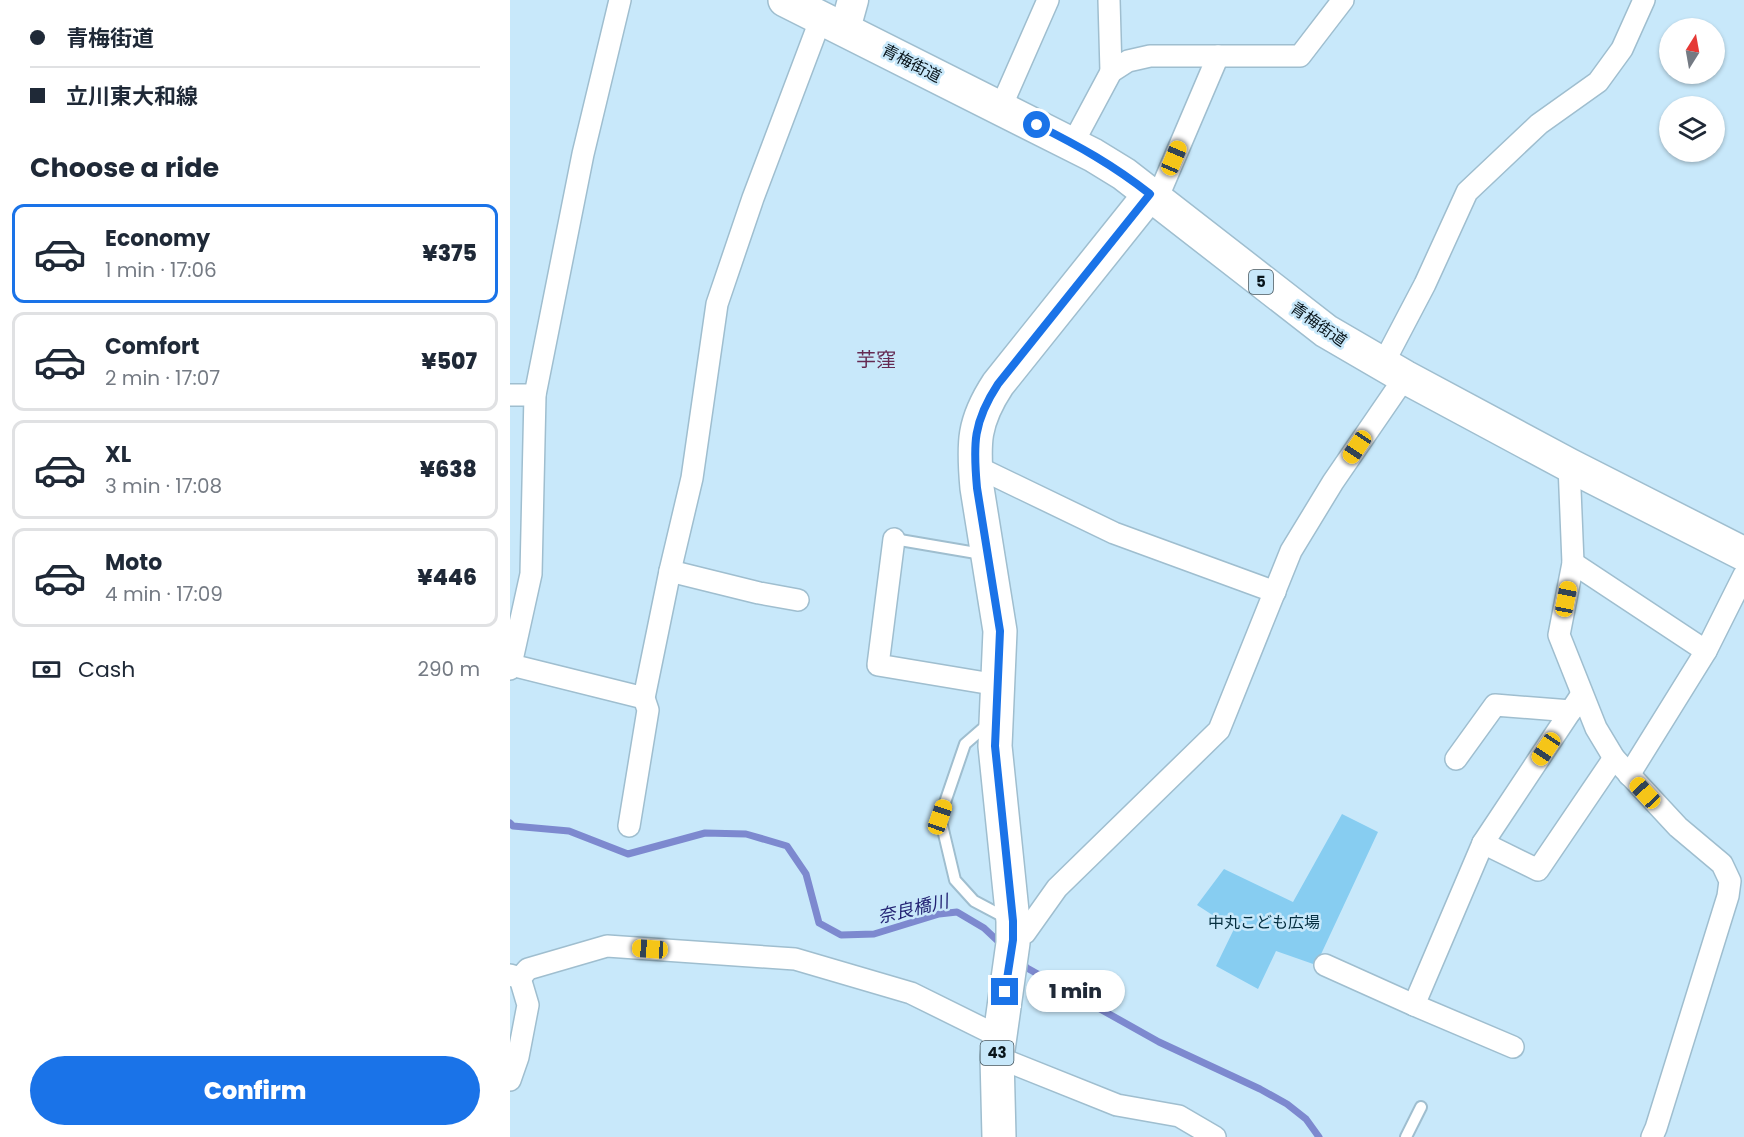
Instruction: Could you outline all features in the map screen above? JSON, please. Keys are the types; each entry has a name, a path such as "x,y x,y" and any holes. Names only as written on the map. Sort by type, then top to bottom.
{"main road":[{"name":"青梅街道","path":"785,0 840,16 1001,107 1073,143 1124,174 1154,196 1313,322 1394,370 1569,465 1744,554"},
{"name":"43","path":"999,1137 998,1047 1011,943 995,746 1000,631 977,488 975,433 992,393 1022,353 1154,196"}],"street":[{"path":"620,0 582,154 536,395 531,574 511,667 644,698"},
{"path":"1001,107 1048,0"},
{"path":"1108,0 1111,72"},
{"path":"1073,143 1111,72 1128,61 1150,56 1300,56 1342,0"},
{"path":"1011,943 1025,933 1057,888 1219,730 1291,551 1333,482 1394,370 1425,284 1467,192 1539,124 1598,82 1622,50 1644,0"},
{"path":"628,826 648,710 644,698 692,478 717,304 753,198 840,16"},
{"path":"1154,196 1218,56"},
{"path":"510,395 536,395"},
{"path":"1569,465 1573,563 1559,635 1577,703 1629,776 1678,827 1722,864 1737,882 1728,896 1654,1133"},
{"path":"975,466 1114,533 1275,592"},
{"path":"894,539 878,665 998,685"},
{"path":"1573,563 1706,651"},
{"path":"670,571 798,600"},
{"path":"1629,776 1706,651 1744,576"},
{"path":"1456,759 1495,705 1577,703"},
{"path":"1414,1005 1483,843 1577,703"},
{"path":"1483,843 1538,870 1614,758"},
{"path":"510,1080 518,1056 528,1005 515,977 528,969 607,946 795,959 911,993 998,1047 1117,1105 1179,1116 1215,1137"},
{"path":"1325,965 1513,1047"}],"lane":[{"path":"894,539 989,555"},
{"path":"996,718 965,744 940,817 955,880 1011,943"},
{"path":"1406,1137 1420,1107"}],"green space":[{"name":"中丸こども広場","path":"1342,814 1378,832 1316,965 1276,951 1258,989 1216,966 1234,929 1197,905 1224,869 1293,902"}],"waterway":[{"name":"奈良橋川","path":"510,823 513,826 569,831 628,854 705,833 746,834 787,846 806,874 819,923 841,935 874,934 939,914 957,912 984,928 1001,944"},
{"name":"奈良橋川","path":"1020,962 1159,1042 1287,1104 1306,1119 1319,1137"}],"district":[{"name":"芋窪","path":"876,360"}],"route":[{"path":"1005,992 1013,940 1013,921 995,746 1000,631 977,488 975,433 986,402 998,384 1150,194 1103,160 1037,125"}]}
